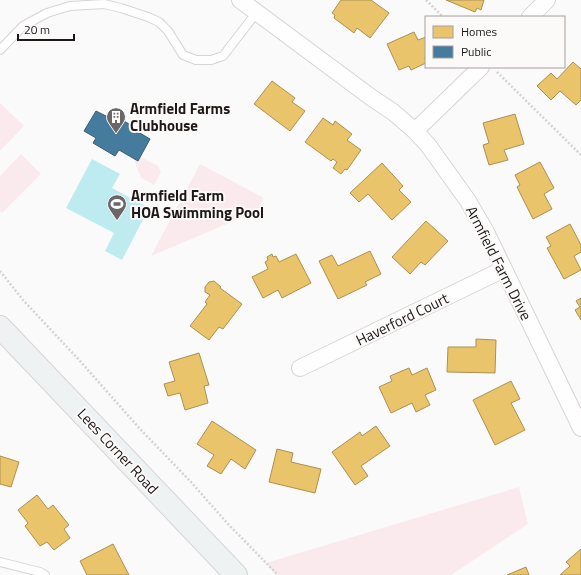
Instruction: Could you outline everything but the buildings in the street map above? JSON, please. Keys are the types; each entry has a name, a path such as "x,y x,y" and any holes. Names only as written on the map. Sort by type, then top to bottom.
{"street":[{"name":"Armfield Farm Drive","path":"240,0 393,112 415,131 428,145 468,201 486,232 581,428"},
{"path":"531,16 547,0"},
{"path":"415,131 480,68"},
{"name":"Haverford Court","path":"300,368 504,269"},
{"name":"Lees Corner Road","path":"0,327 236,575"}],"lane":[{"path":"0,50 23,26 47,13 70,6 104,2 159,22 168,31 184,55 196,60 211,60 223,56 257,12"},
{"path":"0,562 40,572 45,575"}],"path":[{"path":"426,0 442,16"},
{"path":"493,68 581,155"},
{"path":"0,271 23,300 80,361 141,430 191,482 228,524 278,575"}],"shaded area":[{"path":"0,103 24,126 0,151"},
{"path":"21,154 41,174 2,213 0,211 0,176"},
{"path":"135,154 158,166 161,172 154,185 141,178 133,157"},
{"path":"200,164 264,198 258,211 151,256"},
{"path":"519,487 528,524 451,575 276,575 266,563"}],"water":[{"name":"Armfield Farm HOA Swimming Pool","path":"92,159 120,174 112,188 149,208 122,260 105,251 114,233 66,208"}],"place":[{"name":"Armfield Farms Clubhouse","path":"116,134"},
{"name":"Armfield Farm HOA Swimming Pool","path":"117,221"}]}
